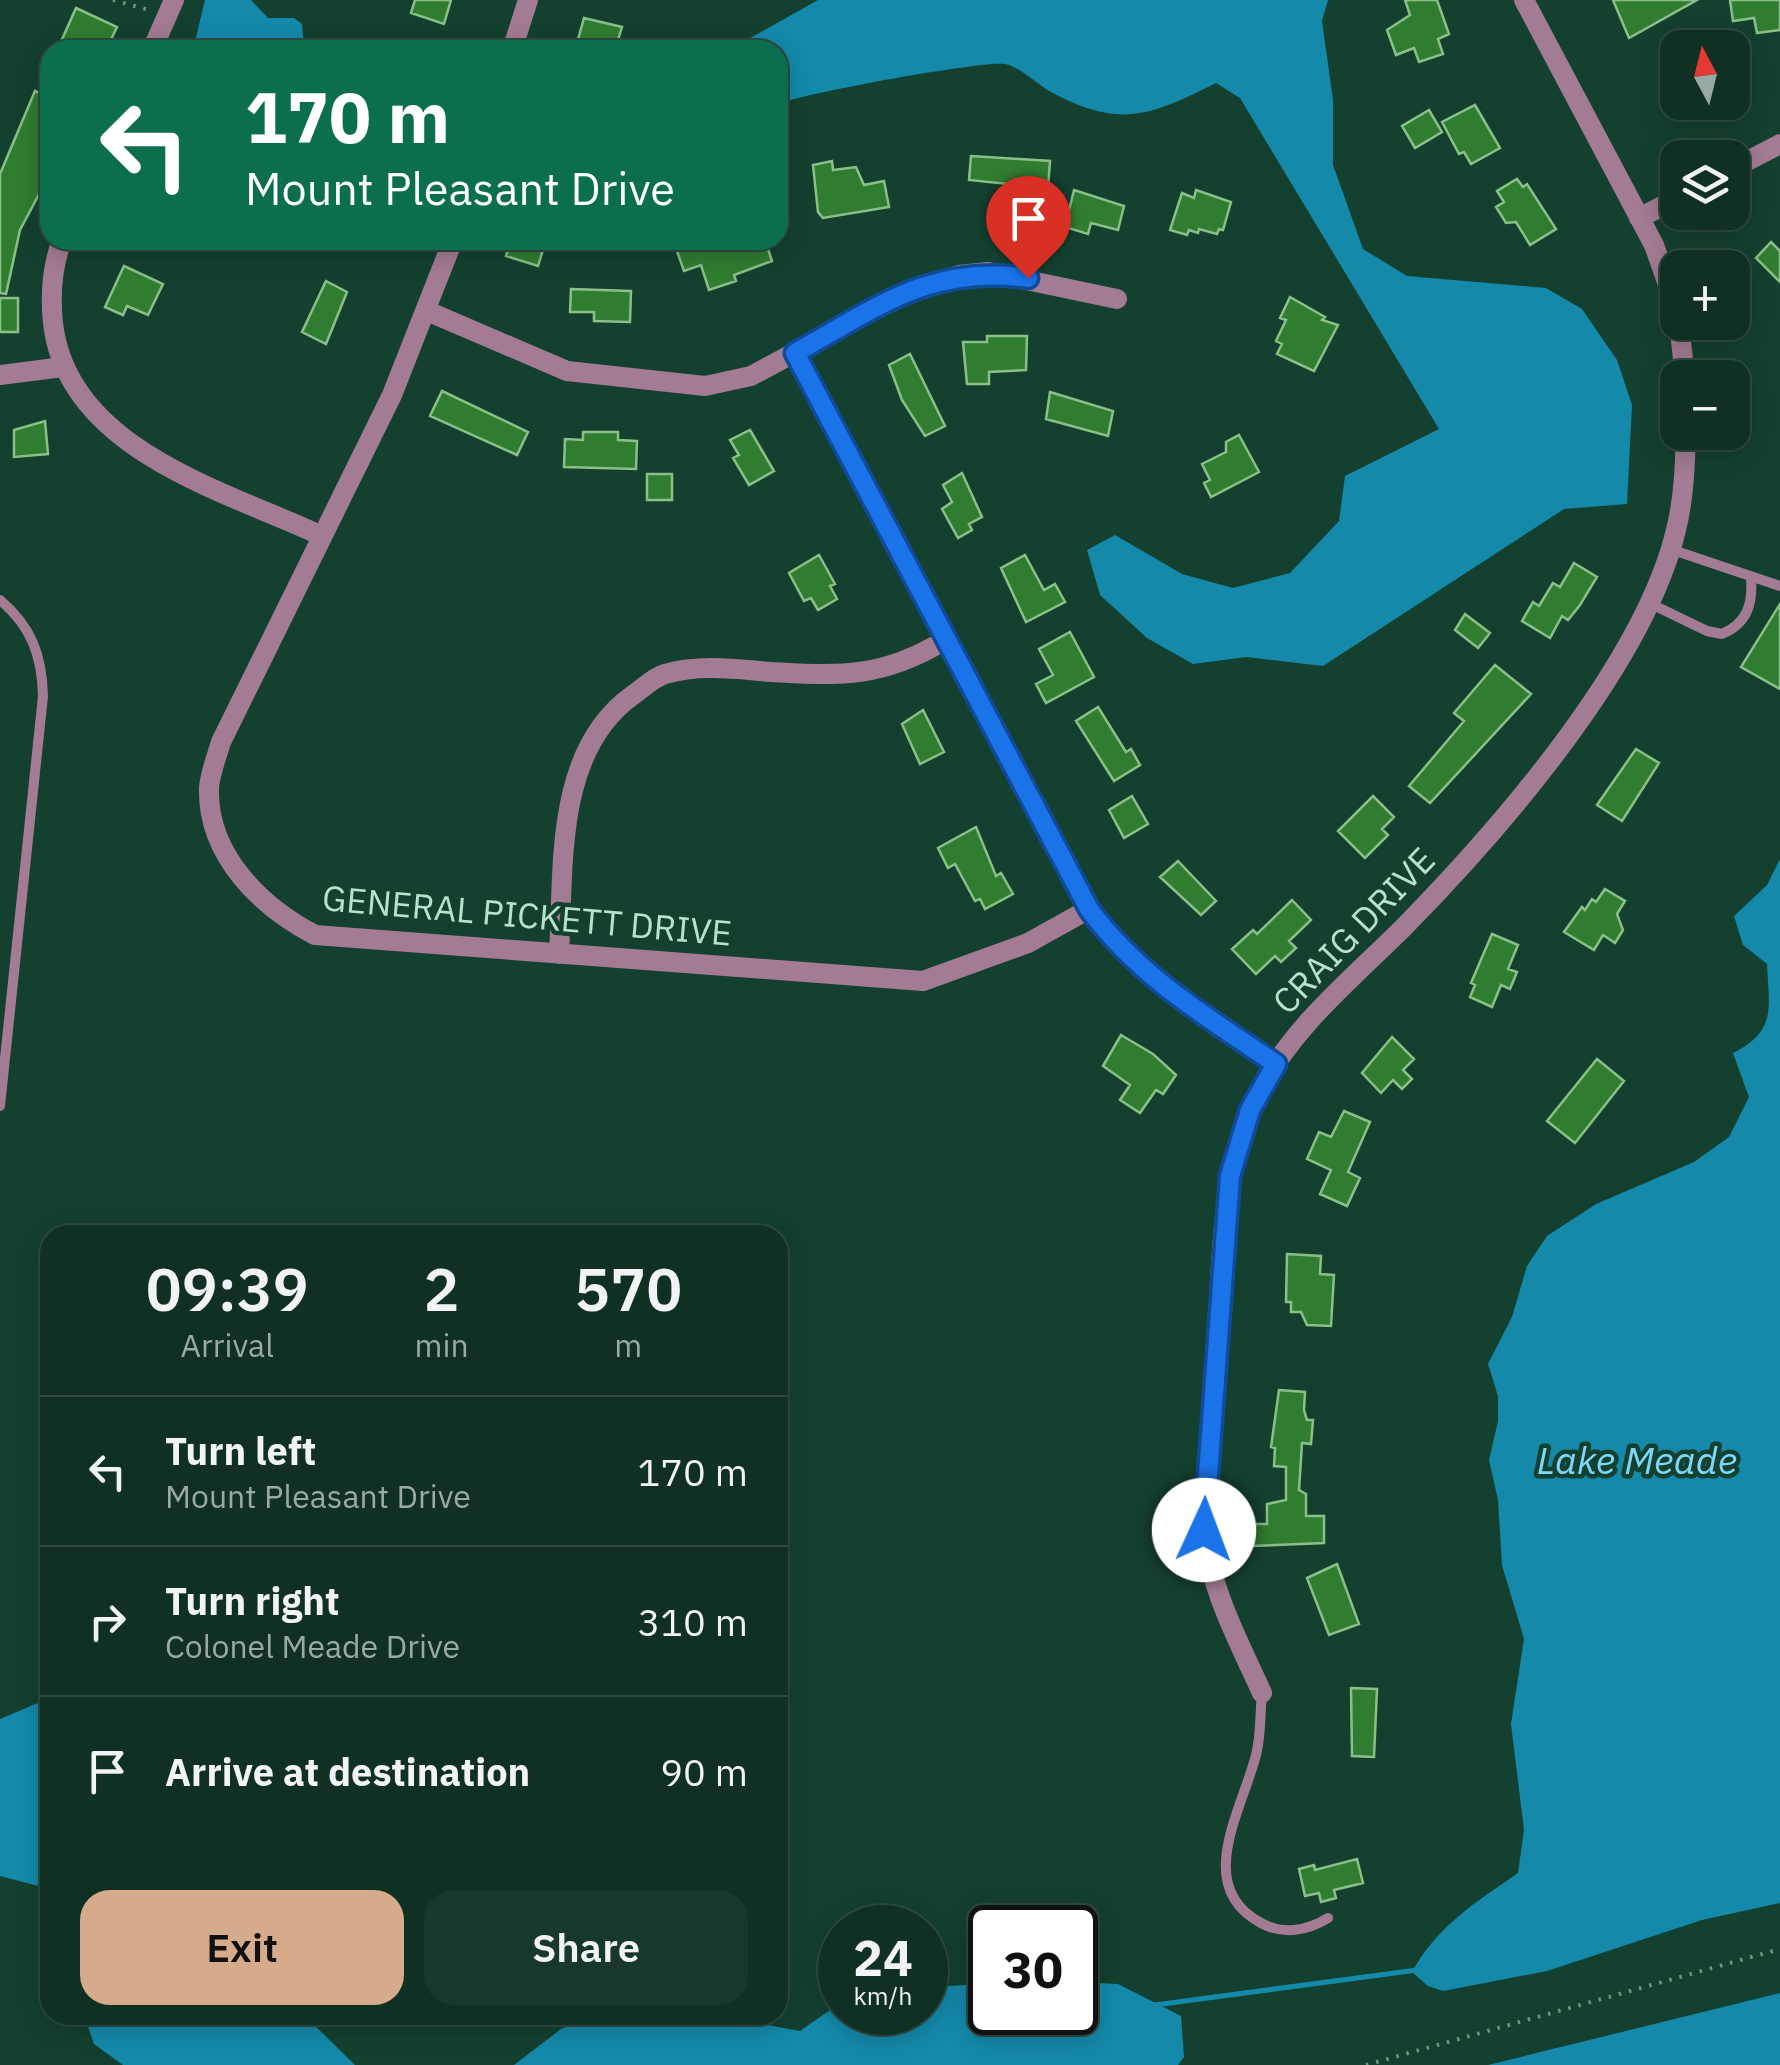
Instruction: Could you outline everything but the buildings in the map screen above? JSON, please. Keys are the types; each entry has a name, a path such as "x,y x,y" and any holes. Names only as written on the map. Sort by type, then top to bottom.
{"street":[{"path":"156,40 174,0"},
{"path":"515,40 528,0"},
{"path":"1524,0 1660,261"},
{"path":"1750,160 1780,144"},
{"path":"1639,218 1660,207"},
{"path":"60,250 52,293 55,339 63,367 93,413 124,441 322,536"},
{"name":"GENERAL PICKETT DRIVE","path":"449,250 427,311 221,742 209,788 219,839 247,888 283,919 315,935 923,981 1028,943 1089,909"},
{"path":"427,311 537,361 592,376 705,386 728,383 795,353 909,291 959,275 988,272 1117,299"},
{"path":"795,353 1089,909 1110,937 1159,985 1276,1064"},
{"path":"0,375 63,367"},
{"name":"CRAIG DRIVE","path":"1262,1693 1208,1563 1204,1498 1230,1176 1250,1110 1276,1064 1336,992 1486,840 1550,760 1649,603 1670,549 1683,493 1685,450"},
{"path":"558,954 567,820 577,771 608,712 662,674 713,668 868,674 908,661 945,640"}],"lane":[{"path":"1670,549 1780,586"},
{"path":"1649,603 1707,631 1722,634 1744,619 1752,594 1751,577"},
{"path":"0,600 28,630 42,673 43,696 0,1106"},
{"path":"1262,1693 1257,1752 1225,1855 1227,1887 1244,1912 1274,1928 1306,1929 1328,1918"}],"path":[{"path":"113,0 154,12"},
{"path":"1366,2065 1780,1949"}],"water":[{"path":"205,0 251,0 268,18 294,18 302,24 303,40 195,40"},
{"path":"818,0 1328,0 1322,21 1333,100 1333,165 1363,249 1407,276 1546,288 1582,309 1617,360 1632,405 1627,504 1564,509 1323,666 1246,657 1193,664 1147,638 1100,595 1087,550 1115,535 1182,574 1233,588 1290,573 1339,521 1345,476 1439,429 1240,98 1216,83 1153,110 1116,114 1075,104 1011,66 990,64 892,79 788,101 788,40 747,40"},
{"name":"Lake Meade","path":"1780,859 1780,1903 1702,1920 1547,1971 1443,1991 1428,1986 1412,1972 1446,1928 1518,1873 1524,1830 1511,1724 1524,1639 1502,1565 1498,1500 1489,1460 1498,1421 1498,1396 1488,1364 1512,1317 1527,1266 1547,1236 1596,1204 1694,1162 1729,1137 1749,1097 1733,1053 1764,1027 1769,1006 1767,964 1743,945 1734,916 1767,885"},
{"path":"40,1703 40,1886 0,1876 0,1719"},
{"path":"1098,1983 1118,1984 1181,2016 1184,2057 1178,2065 514,2065 571,2025 767,2025 800,2031 818,2018 818,2035 948,2035 948,1986 968,1985 968,2035 1098,2035"},
{"path":"1780,1993 1780,2065 1488,2065"},
{"path":"87,2025 314,2025 355,2065 123,2065 94,2044"}],"waterway":[{"path":"1155,2005 1417,1970"}],"route":[{"path":"1028,278 988,272 931,282 795,353 1089,909 1133,962 1159,985 1276,1064 1250,1110 1230,1176 1204,1530"}]}
